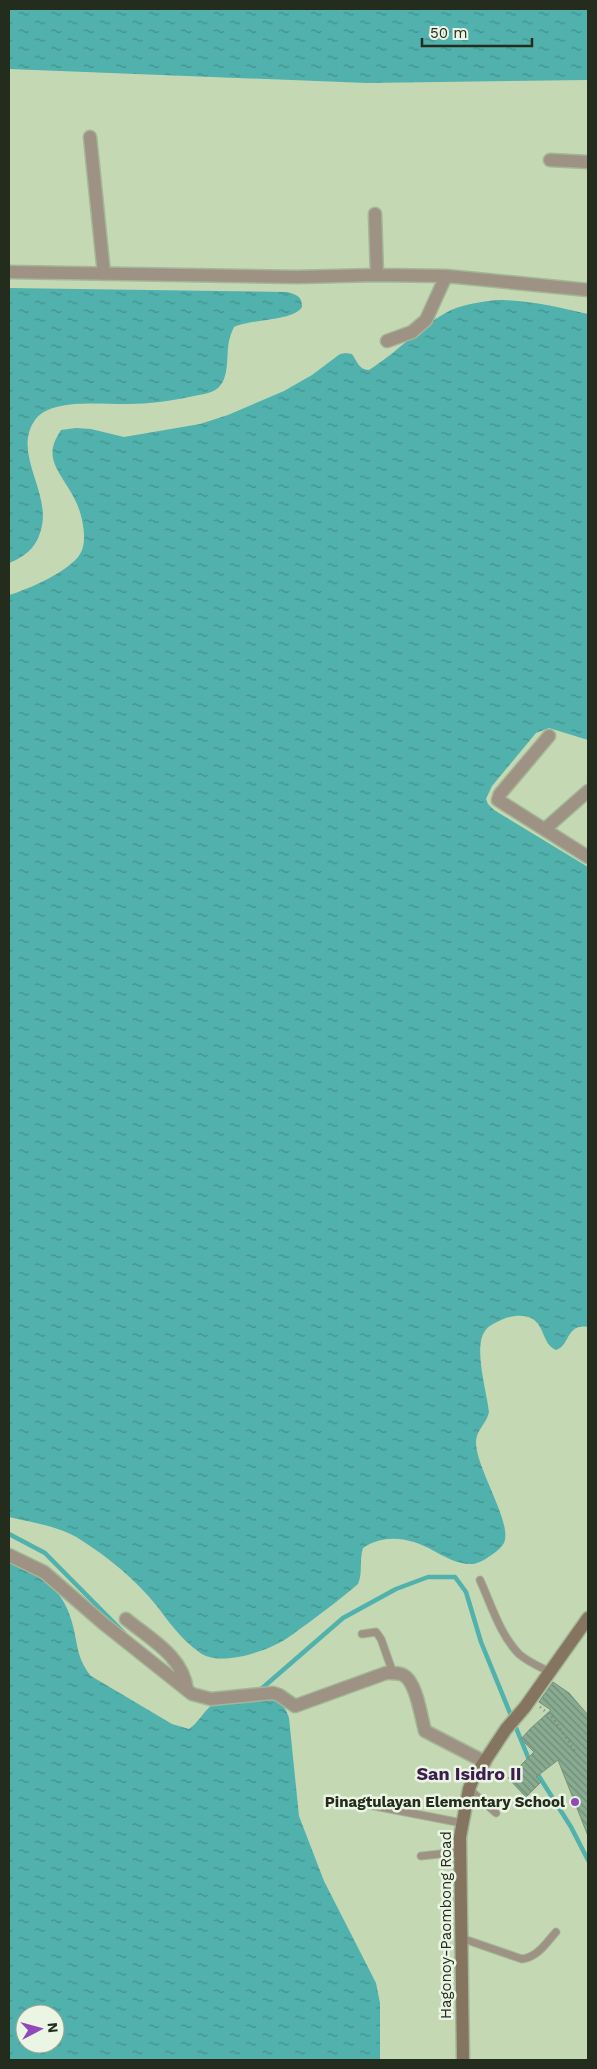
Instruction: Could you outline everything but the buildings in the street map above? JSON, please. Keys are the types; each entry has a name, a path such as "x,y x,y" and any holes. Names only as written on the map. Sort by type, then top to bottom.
{"main road":[{"name":"Hagonoy-Paombong Road","path":"463,2060 459,1852 462,1823 469,1788 506,1729 528,1703 588,1618"}],"street":[{"path":"90,137 104,274"},
{"path":"550,160 588,162"},
{"path":"375,214 380,275"},
{"path":"9,272 297,277 446,276 588,290"},
{"path":"387,341 412,332 426,320 446,276"},
{"path":"549,736 500,794 498,800 588,857"},
{"path":"545,829 588,791"},
{"path":"9,1555 44,1572 104,1624 186,1684"},
{"path":"126,1619 171,1656 181,1667 186,1684 192,1694 211,1699 273,1693 285,1698 295,1706 386,1673 406,1677 414,1689 425,1731 485,1762"}],"lane":[{"path":"480,1580 504,1633 519,1654 550,1672"},
{"path":"362,1634 376,1632 381,1639 392,1673"},
{"path":"469,1788 496,1813"},
{"path":"358,1803 462,1823"},
{"path":"421,1856 459,1852"},
{"path":"461,1938 522,1959 537,1954 556,1932"}],"path":[{"path":"528,1703 554,1718 576,1753"}],"water":[{"path":"9,9 588,9 588,80 367,83 9,69"},
{"path":"9,288 287,292 298,296 302,307 290,315 234,327 229,341 224,378 218,388 212,392 152,403 65,405 43,413 35,420 29,433 28,447 42,504 43,518 40,533 35,544 28,552 9,563"},
{"path":"496,300 554,306 588,314 588,740 549,728 536,733 492,786 486,799 494,810 588,867 588,1327 576,1328 564,1344 556,1350 548,1343 536,1321 524,1316 508,1317 494,1323 486,1329 482,1338 480,1358 489,1412 476,1438 476,1442 482,1466 503,1523 504,1543 497,1551 481,1561 468,1564 452,1560 407,1540 389,1539 371,1543 363,1548 358,1584 283,1641 271,1647 239,1657 217,1658 207,1656 199,1652 181,1636 148,1596 111,1561 64,1531 9,1517 9,595 50,578 71,564 82,550 84,532 80,513 74,497 57,469 53,458 54,444 61,430 91,429 124,437 200,424 228,415 284,391 312,375 340,354 352,354 361,367 369,370 440,316 467,305"},
{"path":"9,1559 42,1579 58,1594 70,1616 81,1659 91,1676 172,1724 189,1729 213,1704 272,1699 281,1704 285,1709 289,1718 299,1816 324,1881 376,1983 380,2003 380,2060 9,2060"}],"waterway":[{"path":"9,1534 45,1553 124,1633"},
{"path":"260,1690 343,1618 396,1589 428,1577 455,1577 466,1592 481,1642 530,1762"},
{"path":"535,1770 571,1827 588,1860"}],"place":[{"name":"Pinagtulayan Elementary School","path":"575,1802"}],"district":[{"name":"San Isidro II","path":"469,1773"}]}
